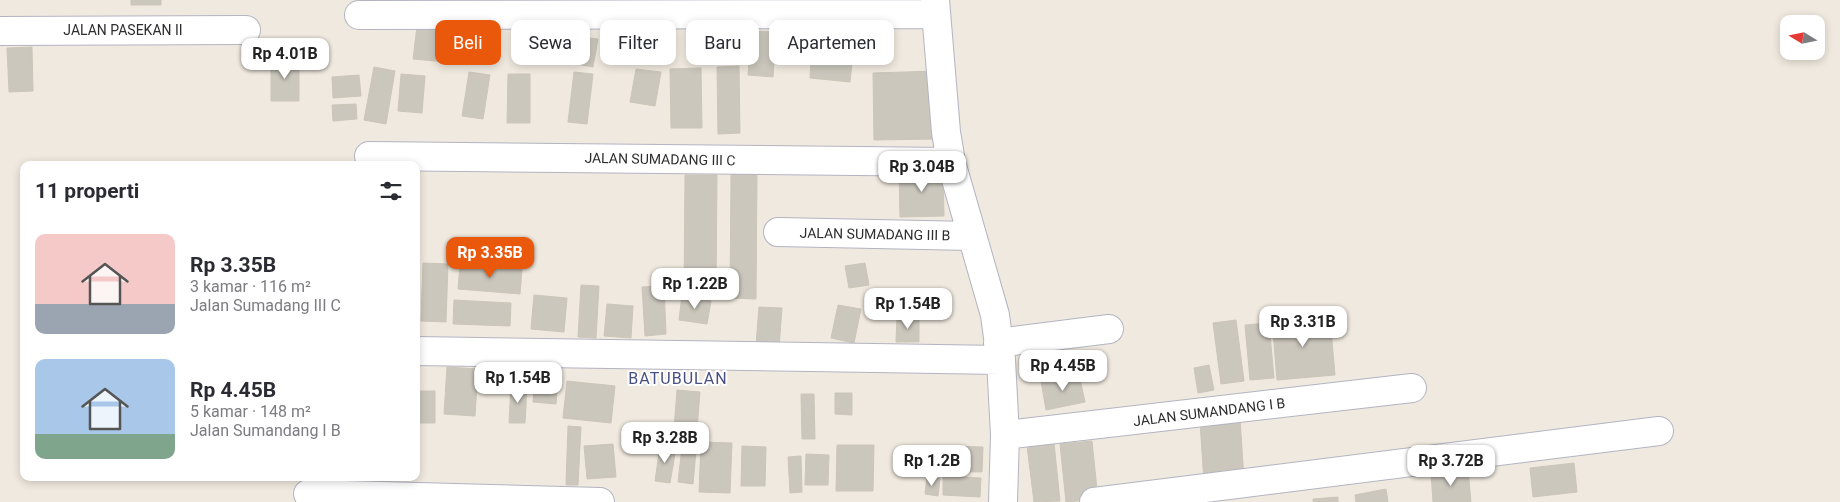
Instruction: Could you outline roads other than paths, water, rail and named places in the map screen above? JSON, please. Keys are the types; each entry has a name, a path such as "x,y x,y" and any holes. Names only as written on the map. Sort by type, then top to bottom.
{"street":[{"path":"360,15 935,7 946,132 951,162 995,316 1000,352 1005,435 1003,502"},
{"name":"JALAN PASEKAN II","path":"0,31 246,30"},
{"name":"JALAN SUMADANG III C","path":"369,156 951,162"},
{"name":"JALAN SUMADANG III B","path":"778,232 972,236"},
{"path":"420,350 1000,352 1109,329"},
{"name":"JALAN SUMANDANG I B","path":"1005,435 1412,388"},
{"path":"1094,502 1659,431"},
{"path":"308,494 600,502"}],"district":[{"name":"BATUBULAN","path":"678,378"}]}
